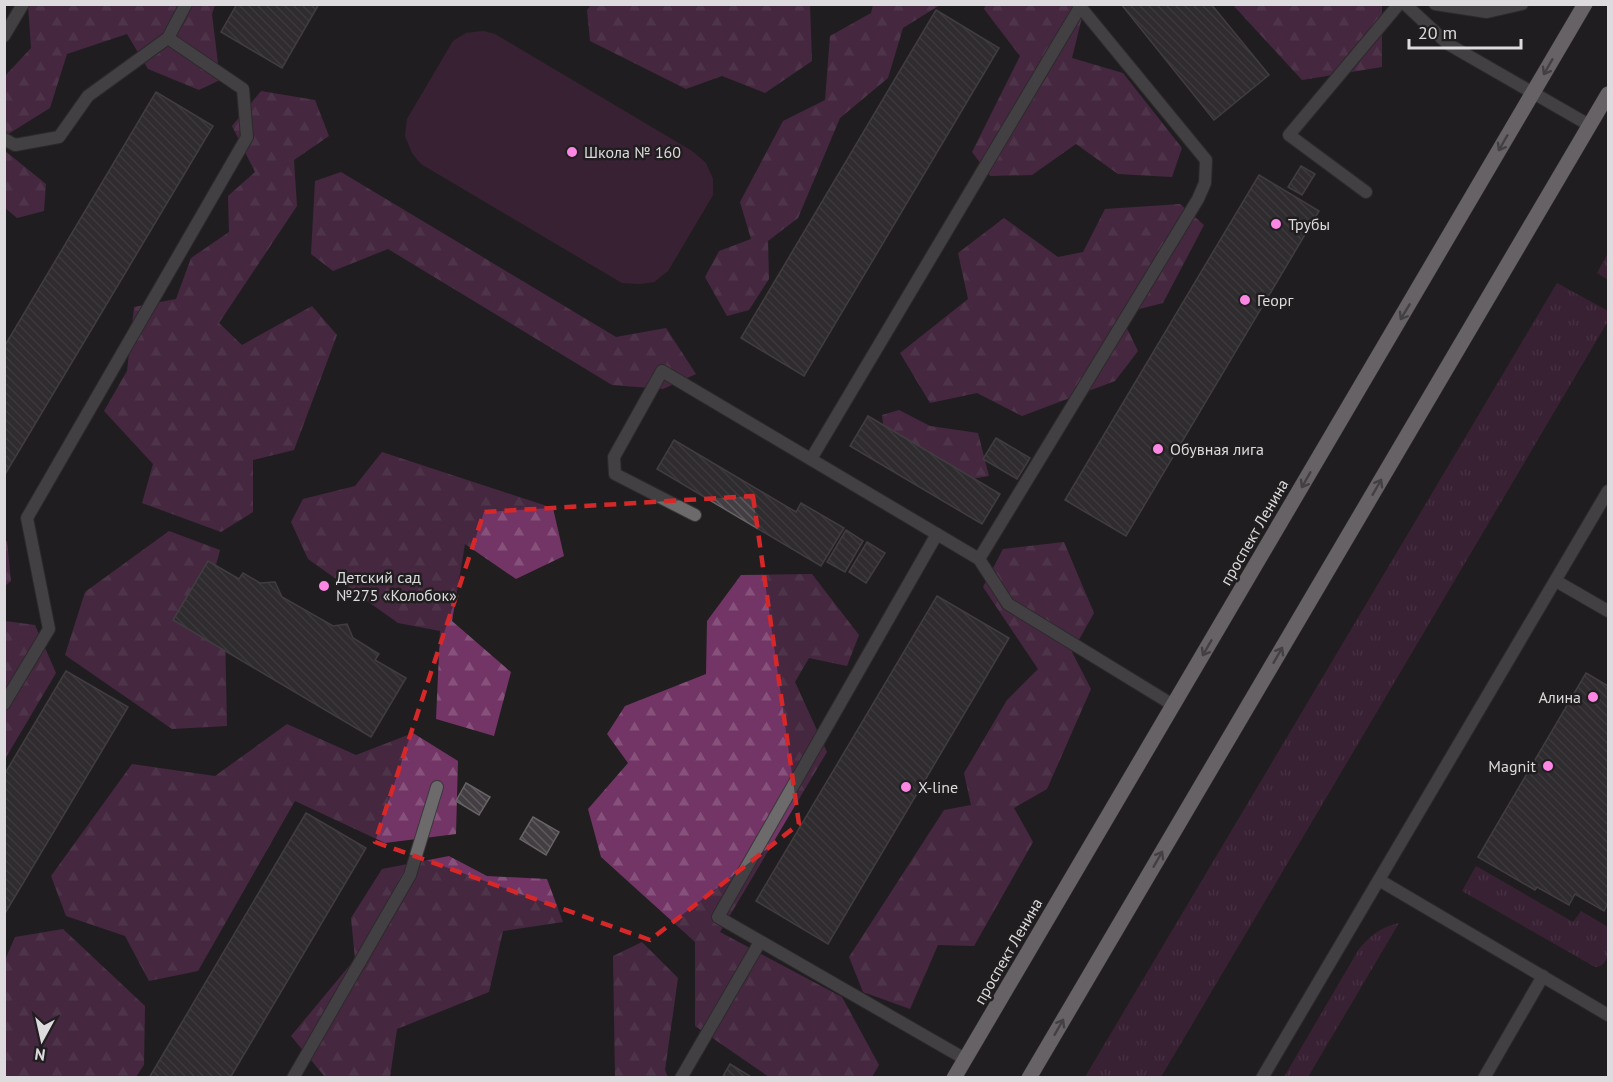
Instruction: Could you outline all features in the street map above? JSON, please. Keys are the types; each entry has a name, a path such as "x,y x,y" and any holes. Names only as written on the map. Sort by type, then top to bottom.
{"main road":[{"name":"проспект Ленина","path":"954,1077 1585,4"},
{"path":"1029,1077 1608,94"}],"street":[{"path":"4,36 23,4"},
{"path":"4,139 15,145 59,137 88,96 168,38 186,4"},
{"path":"1366,192 1289,135 1399,4"},
{"path":"1405,4 1448,44 1589,125"},
{"path":"1435,4 1487,12 1522,4"},
{"path":"811,459 1079,6 1206,160 1205,183 1198,199 979,559"},
{"path":"4,704 49,629 27,518 247,137 243,89 168,38"},
{"path":"696,515 615,474 614,457 662,371 979,559 1008,604 1173,705"},
{"path":"1262,1077 1608,491"},
{"path":"937,534 718,917 965,1059"},
{"path":"1556,580 1608,611"},
{"path":"293,1077 410,875 437,787"},
{"path":"1379,880 1608,1015"},
{"path":"681,1077 760,942"},
{"path":"1484,1077 1543,976"}],"highlighted area":[{"path":"753,496 799,824 650,940 375,842 484,512"}],"green space":[{"path":"986,4 1085,5 1072,58 1123,73 1182,148 1172,177 1118,174 1076,144 1032,175 990,176 972,152 1020,56 984,9"},
{"path":"28,5 215,5 212,14 220,80 199,90 148,69 127,34 67,54 50,108 5,136 4,77 31,48"},
{"path":"591,5 810,5 812,61 765,93 722,76 686,89 590,41 587,10"},
{"path":"873,5 940,5 903,28 888,78 840,118 798,218 768,241 769,279 749,310 727,316 705,277 719,251 751,239 740,202 783,121 825,100 830,36 871,13"},
{"path":"1233,5 1382,5 1382,67 1302,80"},
{"path":"483,31 495,34 692,151 706,163 713,179 713,195 668,271 654,282 622,283 421,164 412,153 405,136 407,119 453,41 466,33"},
{"path":"261,91 315,100 329,136 294,160 297,206 219,323 242,345 312,306 337,335 294,450 253,460 253,512 221,532 142,503 153,464 104,411 127,371 134,307 176,299 191,258 229,232 228,196 255,172 232,126"},
{"path":"4,150 46,184 44,211 17,218 5,208"},
{"path":"341,172 616,337 666,328 696,374 663,389 612,385 388,249 333,271 311,254 315,181"},
{"path":"1180,204 1204,225 1163,303 1120,314 1138,351 1115,381 1022,416 977,393 930,403 900,353 968,299 958,253 1004,218 1058,257 1083,252 1105,209"},
{"path":"1608,253 1608,280 1597,273"},
{"path":"1557,283 1608,311 1608,321 1161,1077 1085,1077"},
{"path":"899,410 930,426 978,433 989,476 937,485 886,448 882,415"},
{"path":"382,452 553,508 564,556 516,579 465,544 452,621 511,672 494,736 436,719 440,631 398,623 308,559 291,522 303,499 355,486"},
{"path":"169,531 220,550 205,606 225,632 227,726 172,729 65,655 85,592"},
{"path":"5,541 7,541 11,581 5,586"},
{"path":"1064,542 1094,613 1072,652 1091,689 1047,789 1014,808 1033,842 974,946 938,945 910,1009 863,992 849,957 944,810 971,805 964,773 1007,700 1038,669 983,587 1003,549"},
{"path":"812,574 859,635 847,666 809,658 795,682 827,752 720,932 842,997 879,1065 872,1077 769,1077 695,1026 695,942 601,857 588,809 628,763 607,734 625,706 706,674 707,621 741,575"},
{"path":"5,621 35,625 56,673 5,759"},
{"path":"287,724 356,755 413,733 458,761 456,834 385,843 295,801 198,971 149,981 125,936 66,916 51,876 132,764 215,776"},
{"path":"449,856 487,876 547,879 563,922 503,931 489,992 397,1029 390,1077 325,1077 291,1036 355,959 351,918 382,869"},
{"path":"1476,866 1573,922 1581,911 1608,927 1607,958 1600,966 1595,967 1462,891"},
{"path":"1399,923 1308,1077 1284,1077 1359,949 1377,932"},
{"path":"63,929 145,1006 144,1065 136,1077 5,1077 5,960 15,937"},
{"path":"642,942 678,978 665,1070 668,1077 615,1077 613,956"}],"building":[{"path":"237,4 319,4 282,68 221,32"},
{"path":"1121,4 1211,4 1269,75 1214,120"},
{"path":"936,10 999,48 804,376 741,338"},
{"path":"156,92 213,126 4,476 4,347"},
{"path":"1301,166 1315,174 1302,195 1288,187"},
{"path":"1259,175 1319,211 1126,536 1065,500"},
{"path":"868,416 1000,494 982,524 850,446"},
{"path":"996,438 1030,458 1017,479 983,459"},
{"path":"674,440 796,512 801,503 844,528 821,566 657,469"},
{"path":"846,530 863,541 845,572 827,562"},
{"path":"867,542 885,553 866,583 849,572"},
{"path":"208,561 239,579 243,573 260,583 275,582 282,597 333,626 347,624 353,638 379,654 375,660 406,678 371,737 173,620"},
{"path":"937,596 1009,638 828,944 756,901"},
{"path":"66,671 128,707 4,915 4,775"},
{"path":"1586,673 1608,686 1608,903 1604,911 1575,894 1569,905 1537,887 1535,890 1478,857"},
{"path":"466,783 490,797 479,815 456,801"},
{"path":"306,813 366,848 230,1078 149,1078"},
{"path":"533,817 559,832 546,855 520,839"},
{"path":"730,1064 753,1078 722,1078"}],"place":[{"name":"Школа № 160","path":"572,152"},
{"name":"Трубы","path":"1276,224"},
{"name":"Георг","path":"1245,300"},
{"name":"Обувная лига","path":"1158,449"},
{"name":"Детский сад №275 «Колобок»","path":"324,586"},
{"name":"Алина","path":"1593,697"},
{"name":"Magnit","path":"1548,766"},
{"name":"X-line","path":"906,787"}]}
